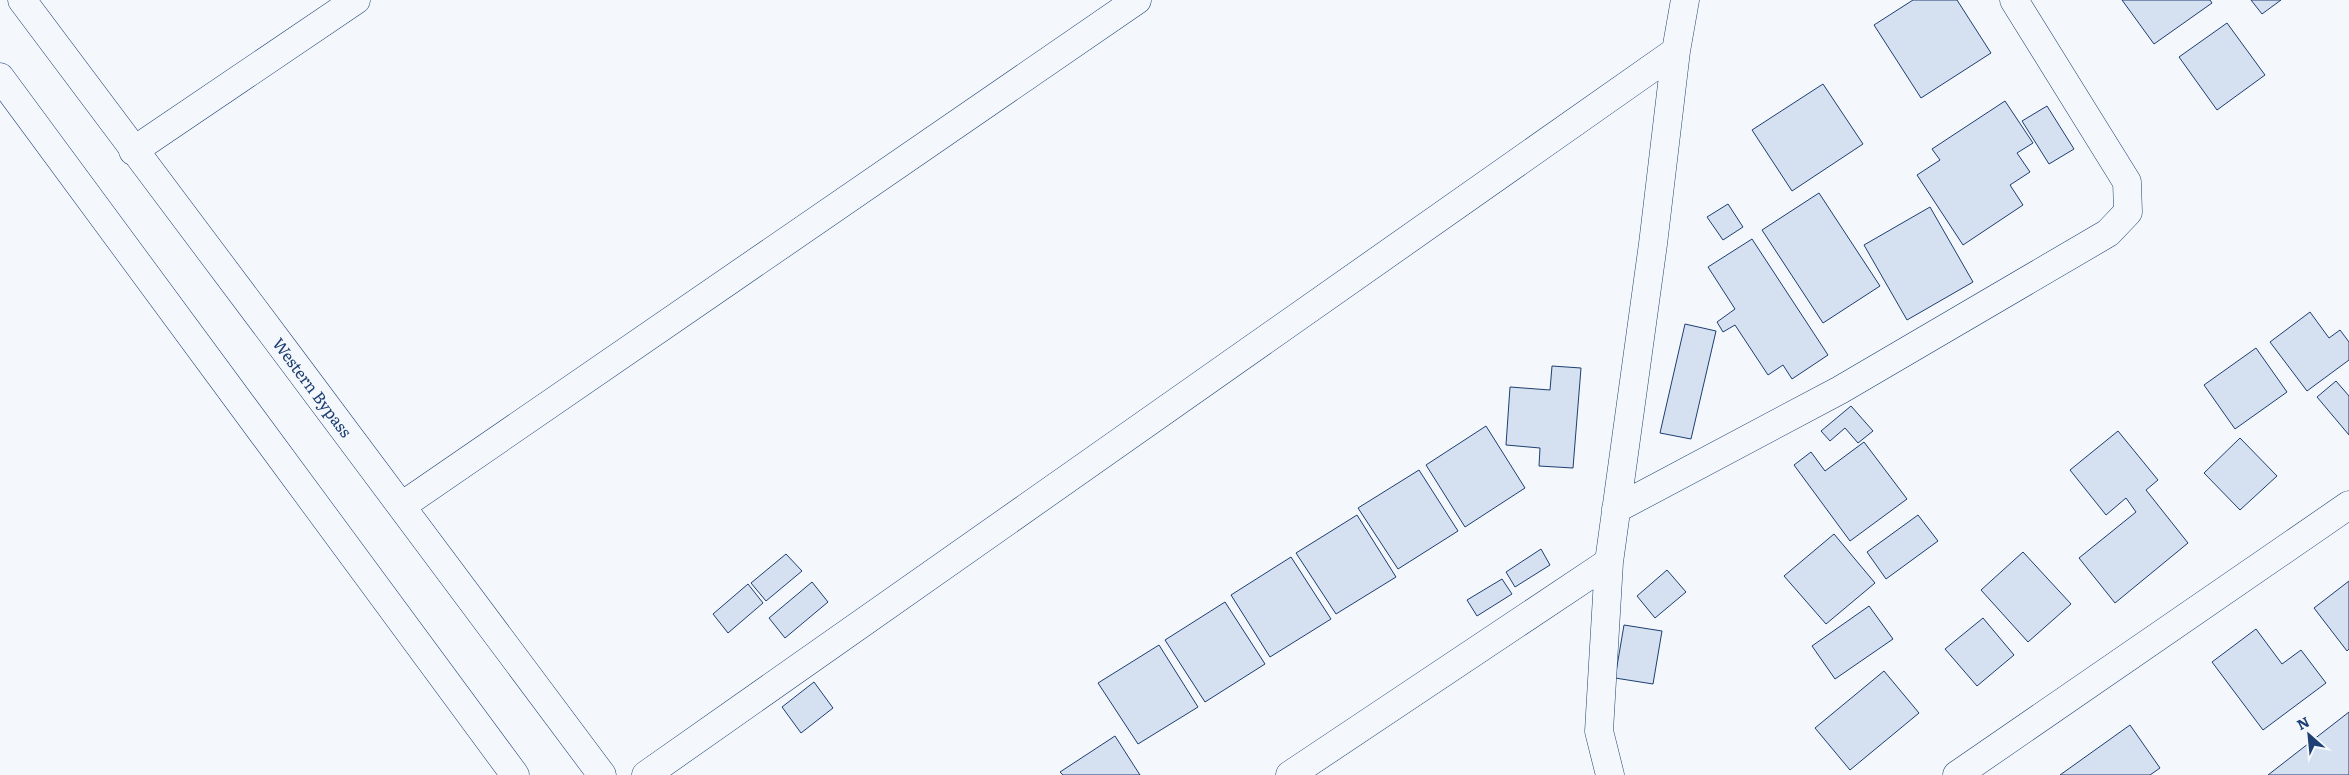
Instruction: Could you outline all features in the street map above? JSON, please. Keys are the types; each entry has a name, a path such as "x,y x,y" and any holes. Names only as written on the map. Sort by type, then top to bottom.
{"street":[{"name":"Western Bypass","path":"22,0 403,506 602,775"},
{"path":"134,151 356,0"},
{"path":"403,506 1137,0"},
{"path":"1610,775 1599,731 1609,562 1653,244 1676,51 1685,0"},
{"path":"1616,509 1840,390 2108,234 2128,212 2127,182 2014,0"},
{"path":"646,775 1676,51"},
{"path":"0,77 515,775"},
{"path":"1957,775 2349,506"},
{"path":"1290,775 1609,562"}],"building":[{"path":"1913,0 1957,0 1991,53 1921,98 1874,25"},
{"path":"2122,0 2210,0 2212,3 2154,44"},
{"path":"2251,0 2281,0 2262,14"},
{"path":"2227,23 2265,75 2217,110 2179,57"},
{"path":"1823,84 1863,144 1792,191 1752,130"},
{"path":"2005,101 2033,143 2017,153 2030,172 2010,185 2023,205 1963,245 1917,175 1940,160 1932,149"},
{"path":"2047,106 2074,149 2049,164 2022,121"},
{"path":"1819,193 1880,286 1823,323 1762,230"},
{"path":"1728,204 1743,227 1723,240 1707,217"},
{"path":"1930,207 1973,282 1907,320 1864,245"},
{"path":"1752,239 1828,355 1792,379 1783,365 1768,375 1735,325 1723,332 1717,322 1735,309 1708,267"},
{"path":"2310,312 2329,338 2340,330 2349,342 2349,360 2307,391 2270,342"},
{"path":"1685,324 1716,331 1691,439 1660,433"},
{"path":"2256,348 2287,392 2235,429 2204,385"},
{"path":"1552,366 1581,368 1573,468 1539,466 1540,448 1506,445 1510,387 1550,390"},
{"path":"2336,381 2349,396 2349,435 2317,397"},
{"path":"1851,406 1873,431 1858,443 1845,428 1830,441 1821,431"},
{"path":"1486,426 1525,488 1465,527 1426,465"},
{"path":"2118,431 2158,480 2146,490 2188,543 2115,603 2079,558 2136,512 2126,498 2106,515 2070,470"},
{"path":"2240,438 2277,476 2240,510 2204,473"},
{"path":"1864,442 1907,499 1850,541 1794,465 1811,452 1825,471"},
{"path":"1419,470 1458,531 1398,569 1358,508"},
{"path":"1357,515 1396,577 1336,614 1296,553"},
{"path":"1918,515 1938,541 1886,579 1867,552"},
{"path":"1834,534 1875,583 1826,624 1784,576"},
{"path":"1541,549 1550,565 1515,587 1506,572"},
{"path":"2023,552 2071,604 2028,642 1981,590"},
{"path":"786,554 802,571 766,601 751,583"},
{"path":"1291,557 1331,619 1270,657 1231,595"},
{"path":"1667,570 1686,592 1655,618 1637,596"},
{"path":"1502,579 1512,594 1477,616 1467,600"},
{"path":"2349,581 2349,649 2347,651 2314,608"},
{"path":"812,582 828,602 785,638 769,618"},
{"path":"748,584 763,603 728,633 713,614"},
{"path":"1225,602 1265,664 1205,702 1165,640"},
{"path":"1869,606 1893,639 1835,679 1812,646"},
{"path":"1983,618 2014,655 1977,686 1945,649"},
{"path":"1624,625 1662,631 1653,684 1615,678"},
{"path":"2256,629 2282,664 2301,650 2326,683 2263,730 2212,662"},
{"path":"1159,645 1198,707 1138,744 1098,683"},
{"path":"1884,671 1919,713 1850,770 1815,728"},
{"path":"814,682 833,708 801,733 782,707"},
{"path":"2349,712 2349,775 2268,775"},
{"path":"2130,725 2160,768 2150,775 2060,775"},
{"path":"1115,736 1140,775 1063,775 1060,772"}]}
